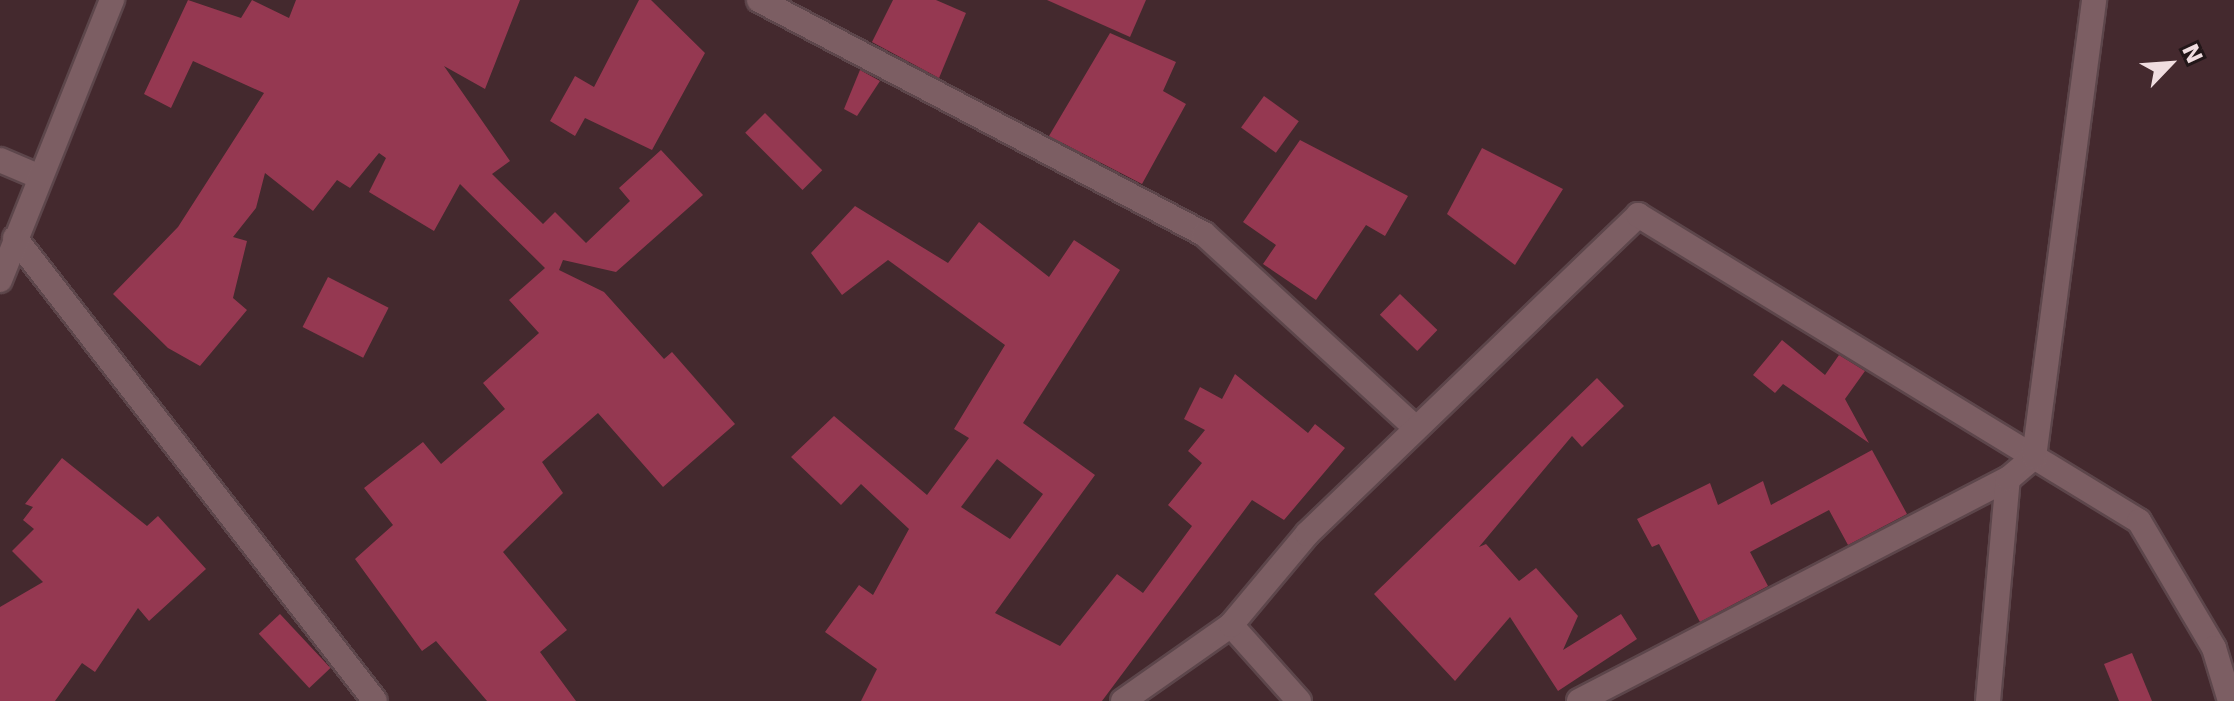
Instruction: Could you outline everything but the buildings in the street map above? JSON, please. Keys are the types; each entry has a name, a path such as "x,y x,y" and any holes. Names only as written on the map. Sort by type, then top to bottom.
{"street":[{"path":"0,280 112,0"},
{"path":"759,0 1204,234 1416,428"},
{"path":"1579,701 2008,479 2034,457 2094,0"},
{"path":"0,160 40,177"},
{"path":"1123,701 1231,625 1307,534 1638,215 2139,521 2214,648 2230,701"},
{"path":"15,238 375,701"},
{"path":"1988,701 2008,479"},
{"path":"1231,625 1299,701"}]}
